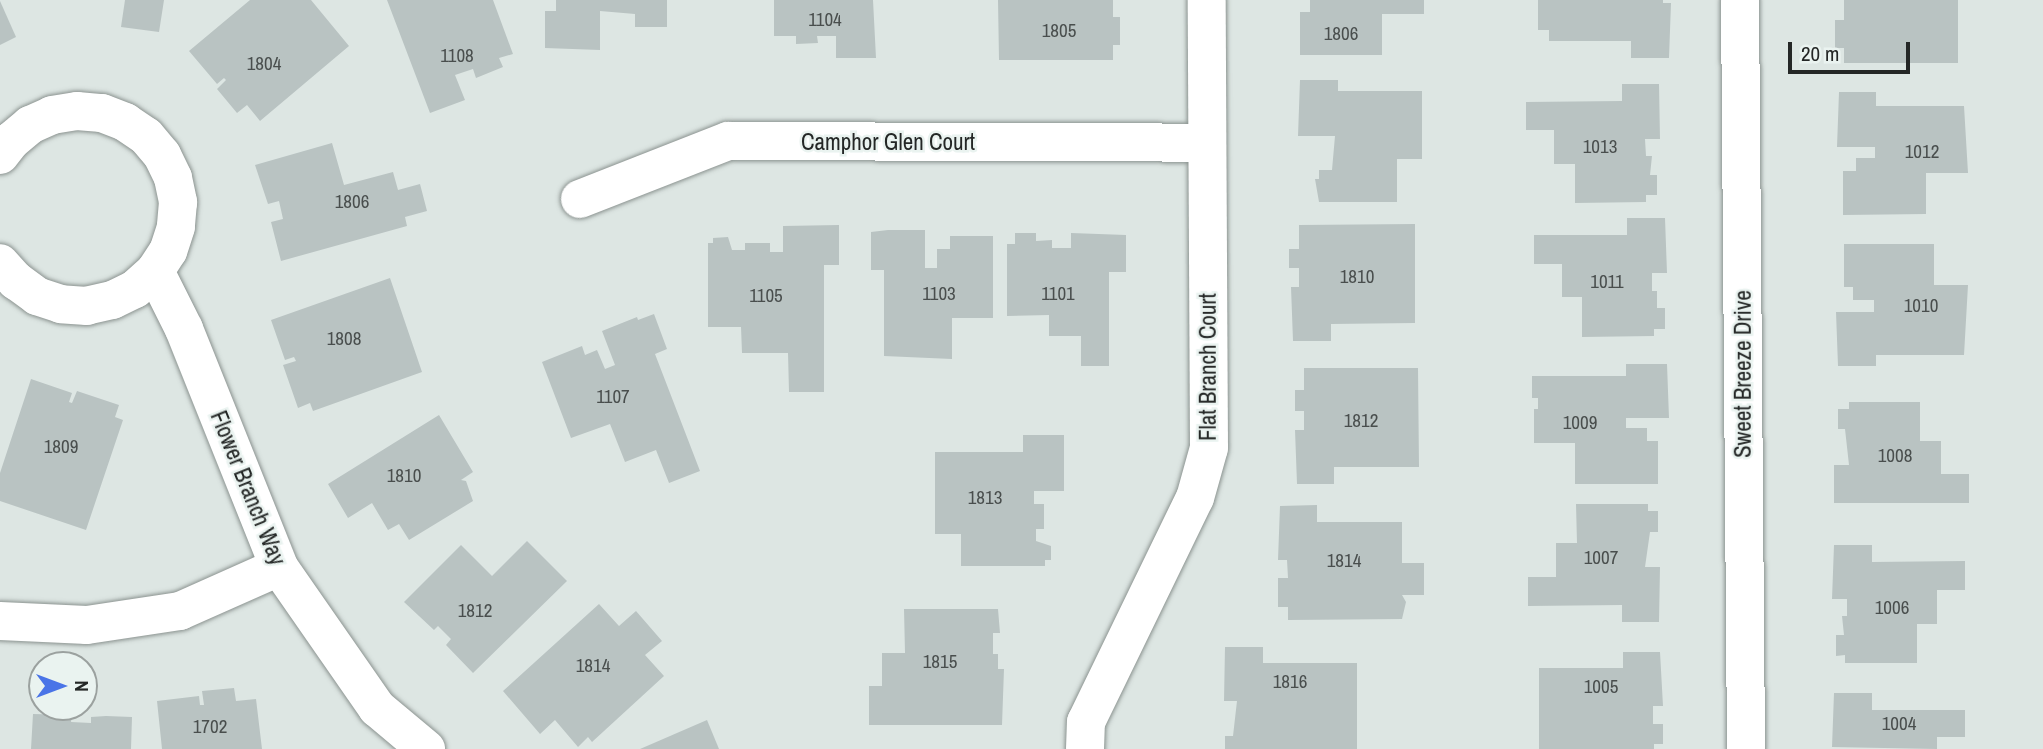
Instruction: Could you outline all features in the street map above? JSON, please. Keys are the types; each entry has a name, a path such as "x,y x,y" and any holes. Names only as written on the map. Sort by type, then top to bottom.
{"street":[{"name":"Flat Branch Court","path":"1086,749 1086,722 1195,498 1209,448 1207,0"},
{"name":"Sweet Breeze Drive","path":"1740,0 1746,749"},
{"path":"0,155 11,141 30,125 52,115 77,111 114,118 146,136 162,155 173,178 178,202 176,227 168,251 155,271 135,289 112,300 87,306 61,304 37,296 16,281 0,263"},
{"name":"Camphor Glen Court","path":"580,199 728,141 1207,143"},
{"name":"Flower Branch Way","path":"155,271 184,329 279,567 377,708 426,749"},
{"path":"0,621 87,625 180,611 279,567"}],"building":[{"path":"125,0 164,0 159,32 121,27"},
{"path":"250,0 311,0 349,46 260,121 247,105 237,113 217,89 226,80 224,78 217,84 189,51"},
{"path":"387,0 493,0 513,54 499,58 503,67 476,78 473,69 455,75 465,100 430,113"},
{"path":"556,0 667,0 667,27 635,27 635,14 600,11 600,50 545,48 545,11 556,11"},
{"path":"774,0 873,0 876,58 836,58 836,36 817,36 818,43 796,44 796,36 774,36"},
{"path":"998,0 1113,0 1113,17 1120,17 1120,45 1113,45 1113,60 999,60"},
{"path":"1310,0 1424,0 1424,14 1382,14 1382,55 1300,55 1300,12 1310,12"},
{"path":"1538,0 1663,0 1663,3 1671,3 1669,58 1631,58 1631,41 1549,41 1549,30 1538,30"},
{"path":"1844,0 1958,0 1958,63 1844,63 1844,48 1835,48 1835,20 1844,20"},
{"path":"0,1 16,37 0,45"},
{"path":"1300,80 1338,80 1338,91 1422,91 1422,159 1397,159 1397,202 1319,202 1315,179 1319,179 1319,170 1332,170 1335,136 1298,136"},
{"path":"1622,84 1659,84 1660,139 1645,139 1646,156 1652,156 1650,175 1657,175 1657,195 1646,195 1646,202 1575,203 1575,164 1554,164 1554,130 1526,130 1526,102 1622,101"},
{"path":"1839,92 1876,92 1876,106 1964,106 1968,173 1926,173 1926,214 1843,215 1843,171 1856,171 1856,158 1875,158 1875,147 1837,147"},
{"path":"332,143 344,185 393,172 398,190 420,184 427,211 405,217 407,226 281,261 271,222 283,219 279,201 268,204 255,165"},
{"path":"1627,218 1665,218 1667,273 1652,273 1652,291 1657,291 1657,308 1665,308 1665,329 1654,329 1654,336 1582,337 1582,297 1562,297 1562,264 1534,264 1534,235 1627,235"},
{"path":"1415,224 1415,323 1331,324 1331,341 1293,341 1291,287 1299,287 1299,268 1289,268 1289,249 1299,249 1299,225"},
{"path":"839,225 839,265 824,265 824,392 789,392 788,353 742,353 741,327 708,327 708,243 713,243 713,238 728,237 732,250 745,250 745,243 770,243 770,252 783,252 783,226"},
{"path":"925,230 925,268 937,268 937,249 950,249 950,236 993,236 993,318 952,318 952,359 884,356 884,270 871,270 871,232"},
{"path":"1015,233 1036,233 1036,241 1052,240 1052,248 1071,248 1071,233 1126,235 1126,272 1109,272 1109,366 1081,366 1081,336 1049,336 1049,315 1007,316 1007,244 1015,244"},
{"path":"1844,244 1934,244 1934,285 1968,285 1964,355 1876,355 1876,366 1838,366 1836,312 1874,312 1874,300 1853,300 1853,287 1844,287"},
{"path":"390,278 422,372 313,411 310,403 298,408 283,365 296,361 294,357 285,360 271,320"},
{"path":"654,314 667,349 655,354 700,471 669,483 656,450 625,462 610,424 571,438 542,362 582,346 585,355 597,350 605,369 615,365 602,331 637,317 638,320"},
{"path":"1626,364 1667,364 1669,418 1626,418 1626,428 1647,428 1647,441 1658,441 1658,484 1575,484 1575,443 1534,443 1534,409 1538,409 1538,398 1532,398 1532,376 1626,376"},
{"path":"1304,368 1418,368 1419,467 1334,467 1334,484 1297,484 1295,430 1304,430 1304,411 1295,411 1295,390 1304,390"},
{"path":"31,379 72,393 69,402 72,403 77,391 119,405 115,417 123,420 86,530 0,501 0,473"},
{"path":"1849,402 1920,402 1920,441 1941,441 1941,474 1969,474 1969,503 1834,503 1834,465 1849,465 1845,429 1838,429 1838,409 1849,409"},
{"path":"439,415 473,472 461,480 466,481 473,501 409,540 399,524 388,530 372,503 348,518 328,484"},
{"path":"1023,435 1064,435 1064,491 1034,491 1034,504 1044,504 1044,529 1036,529 1036,541 1051,546 1051,560 1045,560 1045,566 961,566 961,534 935,534 935,452 1023,452"},
{"path":"1576,504 1648,504 1648,511 1658,511 1658,532 1650,532 1645,567 1660,567 1659,622 1622,622 1622,605 1528,606 1528,577 1556,577 1556,543 1577,543"},
{"path":"1317,505 1317,522 1402,522 1402,563 1424,563 1424,595 1402,595 1406,602 1402,619 1288,620 1288,607 1278,607 1278,578 1288,578 1287,560 1278,560 1280,506"},
{"path":"527,541 567,581 473,673 446,645 451,639 438,626 434,630 404,602 461,545 492,576"},
{"path":"1834,545 1872,545 1872,562 1965,561 1965,590 1937,590 1937,624 1917,624 1917,663 1845,663 1845,655 1836,656 1836,635 1844,635 1842,616 1847,616 1847,599 1832,599"},
{"path":"599,604 619,626 636,611 662,641 645,655 664,676 592,742 588,737 578,747 555,720 540,734 503,691"},
{"path":"904,609 998,609 1000,633 993,633 993,654 998,654 998,669 1004,669 1002,725 869,725 869,686 882,686 882,653 905,653"},
{"path":"1225,647 1263,647 1263,663 1357,663 1357,749 1225,749 1225,736 1233,736 1237,701 1224,701"},
{"path":"1623,652 1660,652 1663,706 1653,706 1653,724 1663,724 1663,744 1654,744 1654,749 1539,749 1539,668 1623,668"},
{"path":"234,688 236,701 256,699 262,749 162,749 157,701 199,696 200,705 204,705 202,691"},
{"path":"1834,693 1872,693 1872,710 1965,710 1965,737 1937,737 1937,749 1832,747"},
{"path":"98,717 132,717 131,749 31,749 33,721 91,723 98,721"},
{"path":"707,720 719,749 640,749"}]}
